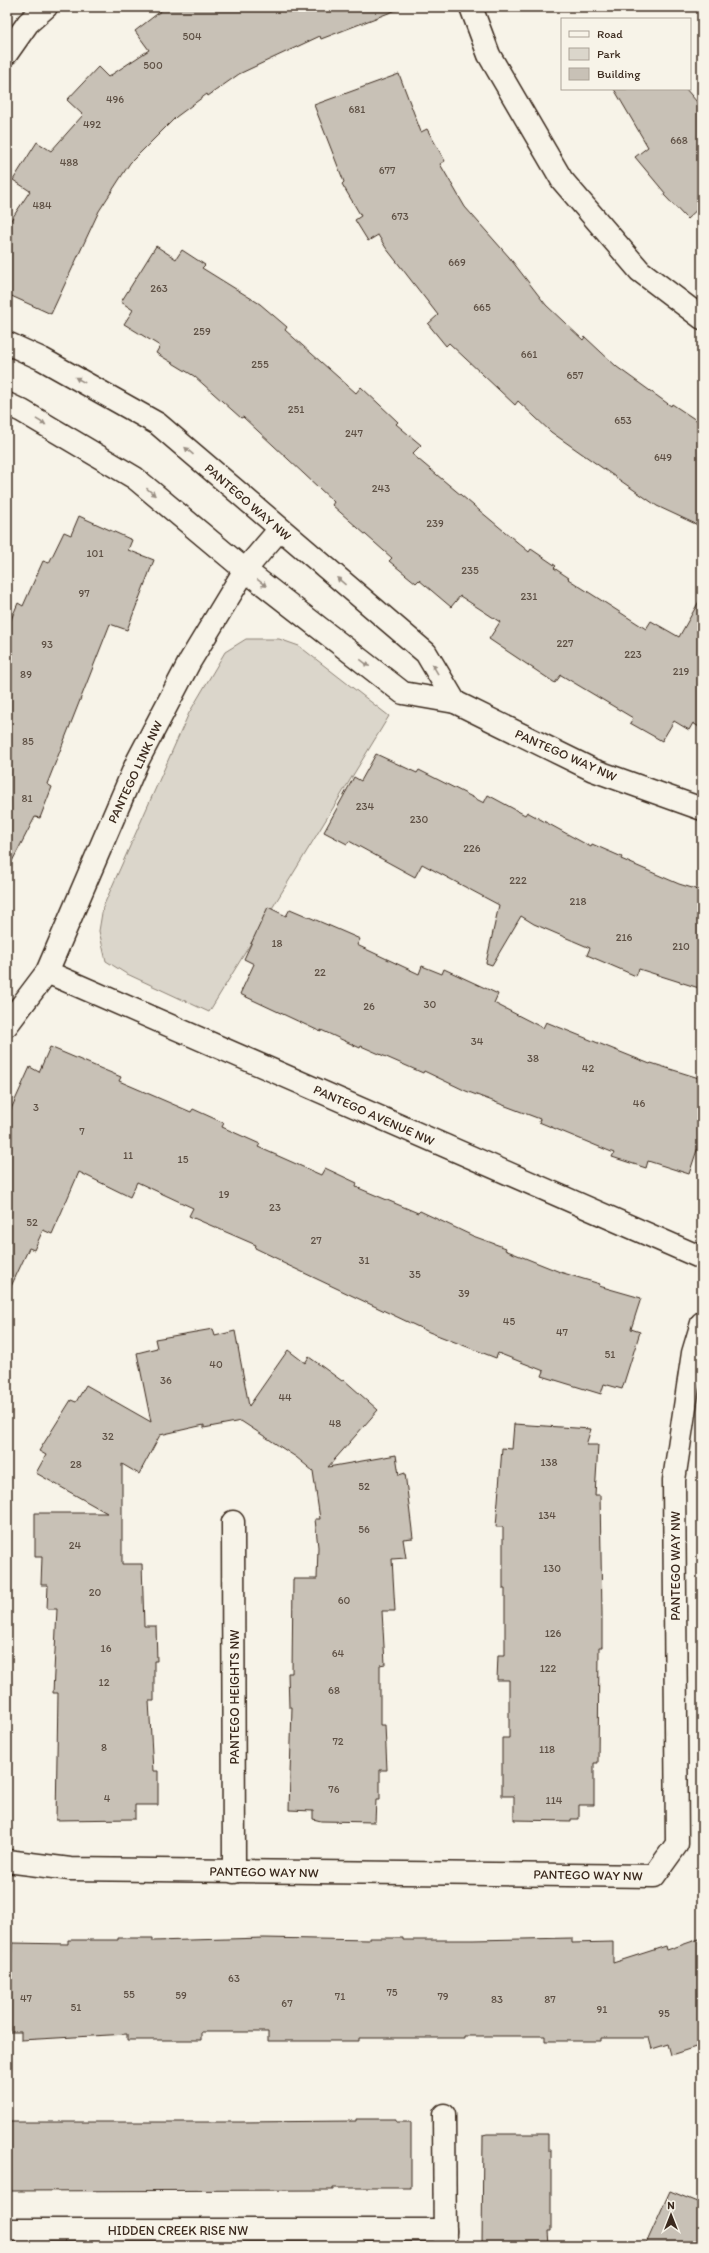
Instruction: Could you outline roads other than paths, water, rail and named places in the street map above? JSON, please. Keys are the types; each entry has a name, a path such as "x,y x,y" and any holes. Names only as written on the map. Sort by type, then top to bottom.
{"street":[{"path":"7,53 28,23 46,7"},
{"path":"471,7 489,55 562,180 640,271 702,318"},
{"name":"PANTEGO WAY NW","path":"7,343 42,359 158,424 426,653 455,702"},
{"name":"PANTEGO WAY NW","path":"7,404 22,411 135,478 245,570 404,693 455,702 593,770 702,809"},
{"name":"PANTEGO LINK NW","path":"7,1025 47,972 138,760 190,661 245,570 280,529"},
{"name":"PANTEGO AVENUE NW","path":"47,972 702,1258"},
{"name":"PANTEGO WAY NW","path":"7,1861 70,1869 654,1876 677,1844 674,1480 693,1353 702,1323"},
{"name":"PANTEGO HEIGHTS NW","path":"233,1522 234,1872"},
{"name":"HIDDEN CREEK RISE NW","path":"7,2230 445,2238 444,2115"}]}
